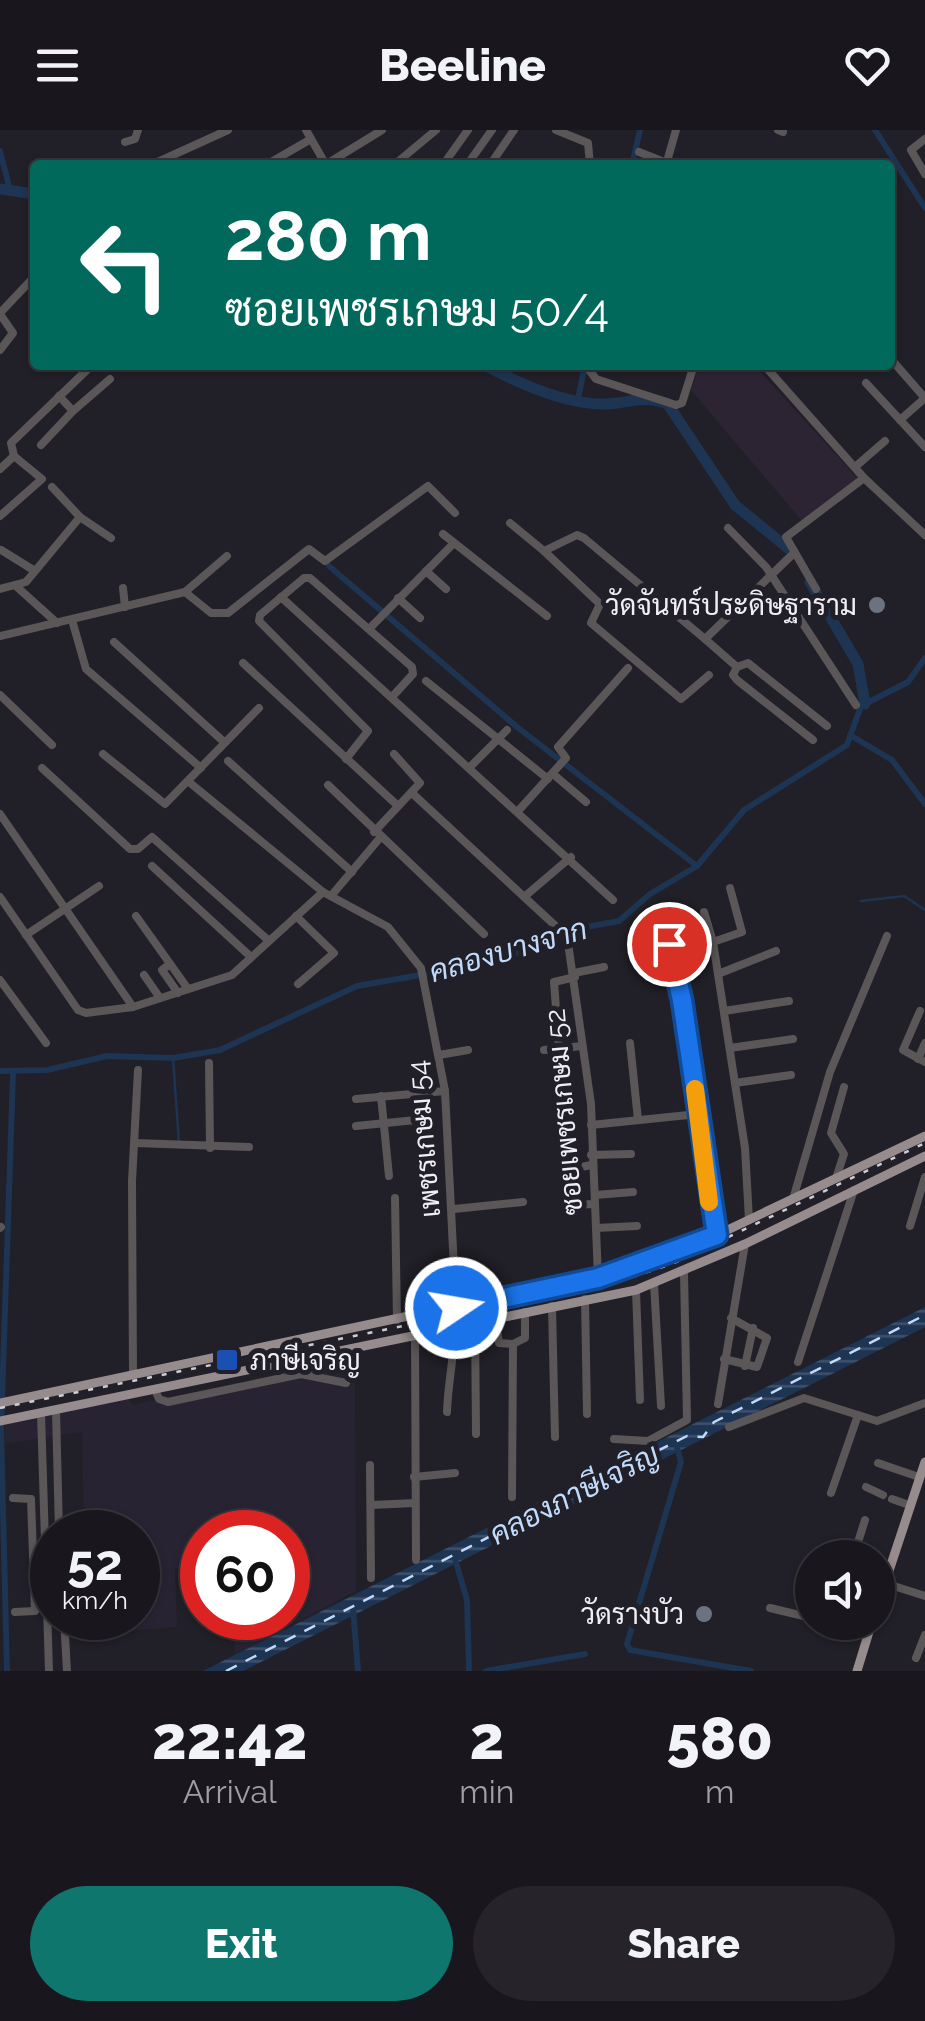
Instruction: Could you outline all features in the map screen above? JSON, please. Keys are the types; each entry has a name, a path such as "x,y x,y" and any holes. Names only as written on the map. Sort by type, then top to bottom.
{"main road":[{"path":"5,1402 598,1278 717,1235 925,1136"},
{"path":"0,1421 454,1324 636,1290 745,1244 925,1156"},
{"path":"895,1542 923,1469"},
{"path":"857,1671 866,1640"}],"street":[{"path":"125,142 135,139 138,130"},
{"path":"161,160 228,130"},
{"path":"306,130 323,160"},
{"path":"334,160 382,130"},
{"path":"400,160 436,130"},
{"path":"447,160 468,130"},
{"path":"471,160 492,130"},
{"path":"493,160 514,130"},
{"path":"667,160 676,130"},
{"path":"562,131 588,143 590,160"},
{"path":"275,160 311,140"},
{"path":"925,140 911,150 925,174"},
{"path":"639,152 657,160"},
{"path":"0,350 14,333 0,314 30,281"},
{"path":"895,364 925,398 900,420"},
{"path":"0,516 42,479 14,456 12,443 87,370"},
{"path":"589,370 596,380 680,405 692,370"},
{"path":"768,370 864,478 925,535"},
{"path":"40,445 110,379"},
{"path":"866,383 925,448"},
{"path":"59,396 74,411"},
{"path":"855,467 886,441"},
{"path":"0,470 14,456"},
{"path":"816,589 791,555 788,534 864,478"},
{"path":"184,592 211,613 223,614 309,549 325,560 428,486 455,513"},
{"path":"52,487 80,517 112,538"},
{"path":"0,589 17,587 80,517"},
{"path":"510,524 600,604 591,623 681,699 709,675"},
{"path":"728,528 770,572 856,705"},
{"path":"442,534 547,616"},
{"path":"544,551 577,534 737,667"},
{"path":"369,629 453,544"},
{"path":"1,550 34,571"},
{"path":"705,639 791,555"},
{"path":"0,636 184,592 227,556"},
{"path":"426,570 446,589"},
{"path":"346,759 368,731 259,621 307,577 414,670 392,698"},
{"path":"17,587 56,623"},
{"path":"123,588 125,607"},
{"path":"282,597 520,810 613,900"},
{"path":"398,598 420,618"},
{"path":"72,620 86,669 201,768"},
{"path":"114,642 224,742"},
{"path":"243,663 397,805"},
{"path":"813,740 737,680 733,674 737,667 748,663 827,726"},
{"path":"520,810 563,763 566,757 559,746 628,668"},
{"path":"426,680 497,739 586,802"},
{"path":"0,695 52,745"},
{"path":"103,754 165,804 259,708"},
{"path":"470,767 507,730"},
{"path":"0,897 81,1012 133,1007 232,975 268,940 352,872 397,805 413,794 419,780 394,754"},
{"path":"228,761 352,872"},
{"path":"42,768 130,849 138,849 152,837 268,940"},
{"path":"189,782 327,894"},
{"path":"328,785 377,836 484,934"},
{"path":"413,794 524,896 571,857"},
{"path":"0,814 133,1007"},
{"path":"152,866 251,956"},
{"path":"26,935 98,886"},
{"path":"713,942 742,932 730,888"},
{"name":"เพชรเกษม 54","path":"327,894 388,927 422,968 445,1091 456,1308"},
{"name":"ซอยเพชรเกษม 52","path":"524,896 568,943 575,975 591,1125 598,1278"},
{"path":"704,912 713,942 730,1048 749,1220"},
{"path":"136,916 178,993"},
{"path":"296,916 334,953 298,984"},
{"path":"662,936 672,950 717,1235"},
{"path":"793,1199 830,1072 887,936"},
{"path":"718,974 776,951"},
{"path":"163,966 188,989"},
{"path":"559,1048 554,982 604,966"},
{"path":"144,975 160,998"},
{"path":"0,980 46,1043"},
{"path":"724,1012 789,1001"},
{"path":"920,1011 903,1050 922,1060 925,1043"},
{"path":"730,1048 793,1039"},
{"path":"630,1043 638,1120"},
{"path":"544,1050 582,1046"},
{"path":"439,1055 468,1050"},
{"path":"209,1064 210,1148"},
{"path":"134,1375 130,1360 138,1070"},
{"path":"735,1084 791,1074"},
{"path":"836,1178 844,1154 831,1133 844,1087"},
{"path":"356,1099 445,1091"},
{"path":"381,1096 389,1176"},
{"path":"591,1125 698,1114"},
{"path":"356,1126 416,1120"},
{"path":"136,1143 210,1148 250,1146"},
{"path":"564,1170 592,1160 631,1154"},
{"path":"910,1226 925,1177"},
{"path":"798,1362 854,1190"},
{"path":"568,1204 633,1192"},
{"path":"396,1198 397,1320"},
{"path":"454,1210 523,1202"},
{"path":"596,1228 637,1226"},
{"path":"718,1404 745,1244"},
{"path":"614,1439 648,1441 687,1420 684,1272"},
{"path":"654,1284 661,1406"},
{"path":"636,1290 640,1400"},
{"path":"585,1299 586,1414"},
{"path":"552,1306 555,1437"},
{"path":"495,1317 499,1343 513,1344 525,1338 525,1312"},
{"path":"724,1358 745,1366 759,1366 767,1338 731,1318"},
{"path":"475,1320 476,1434"},
{"path":"447,1412 449,1374 455,1362 454,1324"},
{"path":"745,1366 753,1328"},
{"path":"414,1333 416,1560"},
{"path":"512,1497 513,1344"},
{"path":"154,1390 159,1399 168,1402 301,1374 346,1382"},
{"path":"732,1428 804,1398 881,1421 925,1402"},
{"path":"56,1410 58,1510"},
{"path":"40,1414 49,1671"},
{"path":"832,1492 858,1415"},
{"path":"878,1463 923,1469"},
{"path":"370,1465 372,1578"},
{"path":"414,1478 455,1473"},
{"path":"866,1487 908,1505"},
{"path":"12,1498 32,1499 35,1611 15,1612"},
{"path":"32,1505 44,1504"},
{"path":"370,1505 415,1504"},
{"path":"859,1540 866,1520"},
{"path":"895,1586 925,1596"},
{"path":"770,1608 795,1614"},
{"path":"916,1658 925,1635"},
{"path":"65,1640 67,1671"}],"shaded area":[{"path":"697,370 759,370 858,479 802,521 691,390"},
{"path":"355,1358 356,1591 310,1615 310,1510 180,1510 180,1568 175,1569 177,1627 160,1628 160,1510 84,1510 82,1432 4,1444 5,1424 129,1398 132,1405"},
{"path":"234,1640 263,1640 235,1655"}],"water":[{"name":"คลองภาษีเจริญ","path":"925,1307 925,1327 310,1637 310,1617"},
{"path":"264,1640 304,1640 243,1671 203,1671"}],"waterway":[{"path":"633,160 640,130"},
{"path":"875,130 894,160"},
{"path":"0,151 10,190"},
{"path":"895,161 925,208"},
{"path":"0,189 30,193"},
{"path":"494,370 527,386 574,401 667,403 735,505 794,553"},
{"path":"578,399 584,370"},
{"path":"329,566 517,727 697,866"},
{"path":"810,582 858,664 865,704"},
{"name":"คลองบางจาก","path":"0,1071 47,1070 107,1056 173,1058 220,1050 357,986 478,965 509,957 553,933 619,921 650,894 697,866 744,810 847,745 861,706 908,682 925,658"},
{"path":"850,735 892,760 925,804"},
{"path":"861,901 904,896 925,910"},
{"path":"173,1058 179,1143"},
{"path":"7,1671 1,1429 13,1073"},
{"name":"คลองภาษีเจริญ","path":"676,1444 681,1462 627,1644 630,1650 751,1671"},
{"path":"455,1559 467,1600 469,1671"},
{"path":"353,1608 358,1671"},
{"path":"486,1671 585,1654"}],"ferry route":[{"path":"226,1671 687,1436 703,1437 714,1422 925,1315"}],"railway":[{"path":"0,1408 614,1283 672,1264 925,1143"}],"slow traffic":[{"path":"695,1089 709,1202"}],"place":[{"name":"วัดจันทร์ประดิษฐาราม","path":"877,605"},
{"name":"ภาษีเจริญ","path":"227,1360"},
{"name":"วัดรางบัว","path":"704,1614"}],"route":[{"path":"456,1308 598,1278 717,1235 689,1042 669,944"}]}
